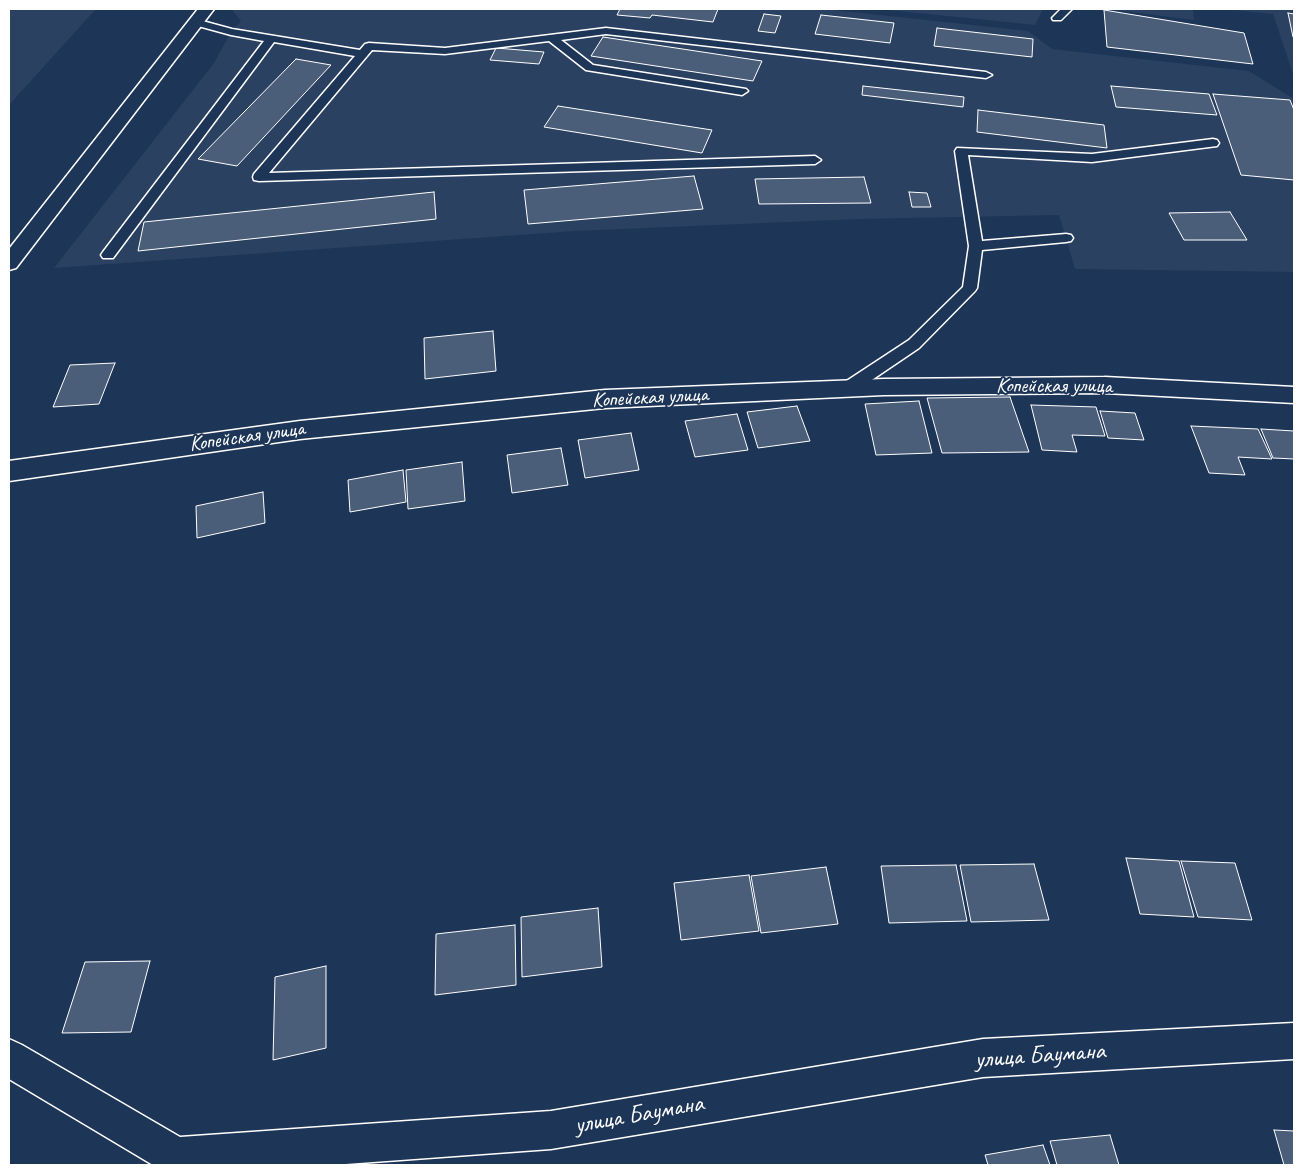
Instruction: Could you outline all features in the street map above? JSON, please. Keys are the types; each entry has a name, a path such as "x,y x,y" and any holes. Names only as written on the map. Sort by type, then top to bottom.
{"street":[{"path":"9,263 201,15"},
{"name":"Копейская улица","path":"9,470 300,430 605,399 848,388 1105,385 1294,395"},
{"name":"улица Баумана","path":"9,1058 176,1157 551,1130 983,1058 1294,1041"}],"lane":[{"path":"1056,18 1067,9"},
{"path":"201,15 232,32 363,54"},
{"path":"815,160 259,176 369,46 445,51 606,31 986,75"},
{"path":"551,38 590,68 742,91"},
{"path":"108,255 271,39"},
{"path":"848,388 914,344 970,288 976,246 961,151 1092,158 1213,143"},
{"path":"976,246 1066,238"}],"shaded area":[{"path":"9,9 96,9 9,105"},
{"path":"235,9 825,9 1028,31 1052,49 1249,71 1294,99 1294,272 1075,269 1059,215 858,219 575,231 54,268 214,63 231,32 241,21 233,11"},
{"path":"879,9 1043,9 1035,25"},
{"path":"1106,9 1193,9 1194,20"},
{"path":"1225,9 1294,9 1294,77 1273,14"}],"building":[{"path":"620,9 718,9 713,22 652,15 650,18 617,15"},
{"path":"1104,10 1244,33 1253,64 1107,47"},
{"path":"1288,13 1294,14 1294,37 1293,37"},
{"path":"764,14 781,16 775,33 758,31"},
{"path":"821,15 894,23 890,43 815,34"},
{"path":"937,28 1033,39 1032,57 934,46"},
{"path":"603,37 762,61 753,81 591,56"},
{"path":"496,48 544,52 539,64 490,60"},
{"path":"296,59 331,65 237,166 198,159"},
{"path":"863,86 964,97 963,107 862,95"},
{"path":"1111,86 1209,94 1217,115 1116,107"},
{"path":"1213,94 1290,100 1294,110 1294,180 1241,175"},
{"path":"558,106 712,130 702,153 544,127"},
{"path":"978,110 1104,125 1107,148 977,132"},
{"path":"694,176 703,209 528,224 524,190"},
{"path":"864,177 871,203 759,204 755,179"},
{"path":"434,192 436,219 138,251 144,222"},
{"path":"909,192 927,193 931,207 912,207"},
{"path":"1230,212 1247,240 1184,240 1169,213"},
{"path":"493,331 496,371 425,379 424,338"},
{"path":"115,363 99,404 53,407 70,365"},
{"path":"1010,397 1029,452 942,453 927,398"},
{"path":"919,401 932,453 876,455 865,404"},
{"path":"1031,405 1096,407 1105,436 1072,435 1077,452 1042,450"},
{"path":"797,406 810,441 758,448 747,412"},
{"path":"1100,411 1135,413 1144,440 1108,438"},
{"path":"737,414 748,450 695,457 685,421"},
{"path":"1191,426 1258,429 1272,459 1238,457 1245,475 1209,473"},
{"path":"1261,429 1294,431 1294,459 1273,458"},
{"path":"631,433 639,470 585,478 578,440"},
{"path":"561,448 568,485 512,493 507,455"},
{"path":"462,462 465,501 408,509 406,470"},
{"path":"403,470 406,502 350,512 348,480"},
{"path":"263,492 265,523 197,538 196,506"},
{"path":"1126,858 1179,861 1194,917 1140,914"},
{"path":"1181,861 1235,863 1252,920 1198,917"},
{"path":"1034,864 1049,920 971,922 960,865"},
{"path":"956,865 967,921 889,923 881,866"},
{"path":"826,867 838,924 761,933 751,876"},
{"path":"749,875 759,931 681,940 674,883"},
{"path":"598,908 602,967 522,977 521,917"},
{"path":"515,925 516,985 435,995 436,934"},
{"path":"150,961 131,1032 62,1033 85,962"},
{"path":"326,966 326,1048 273,1060 275,977"},
{"path":"1274,1130 1294,1131 1294,1165 1284,1165"},
{"path":"1110,1135 1119,1165 1057,1165 1050,1141"},
{"path":"1043,1145 1050,1165 988,1165 985,1155"}]}
